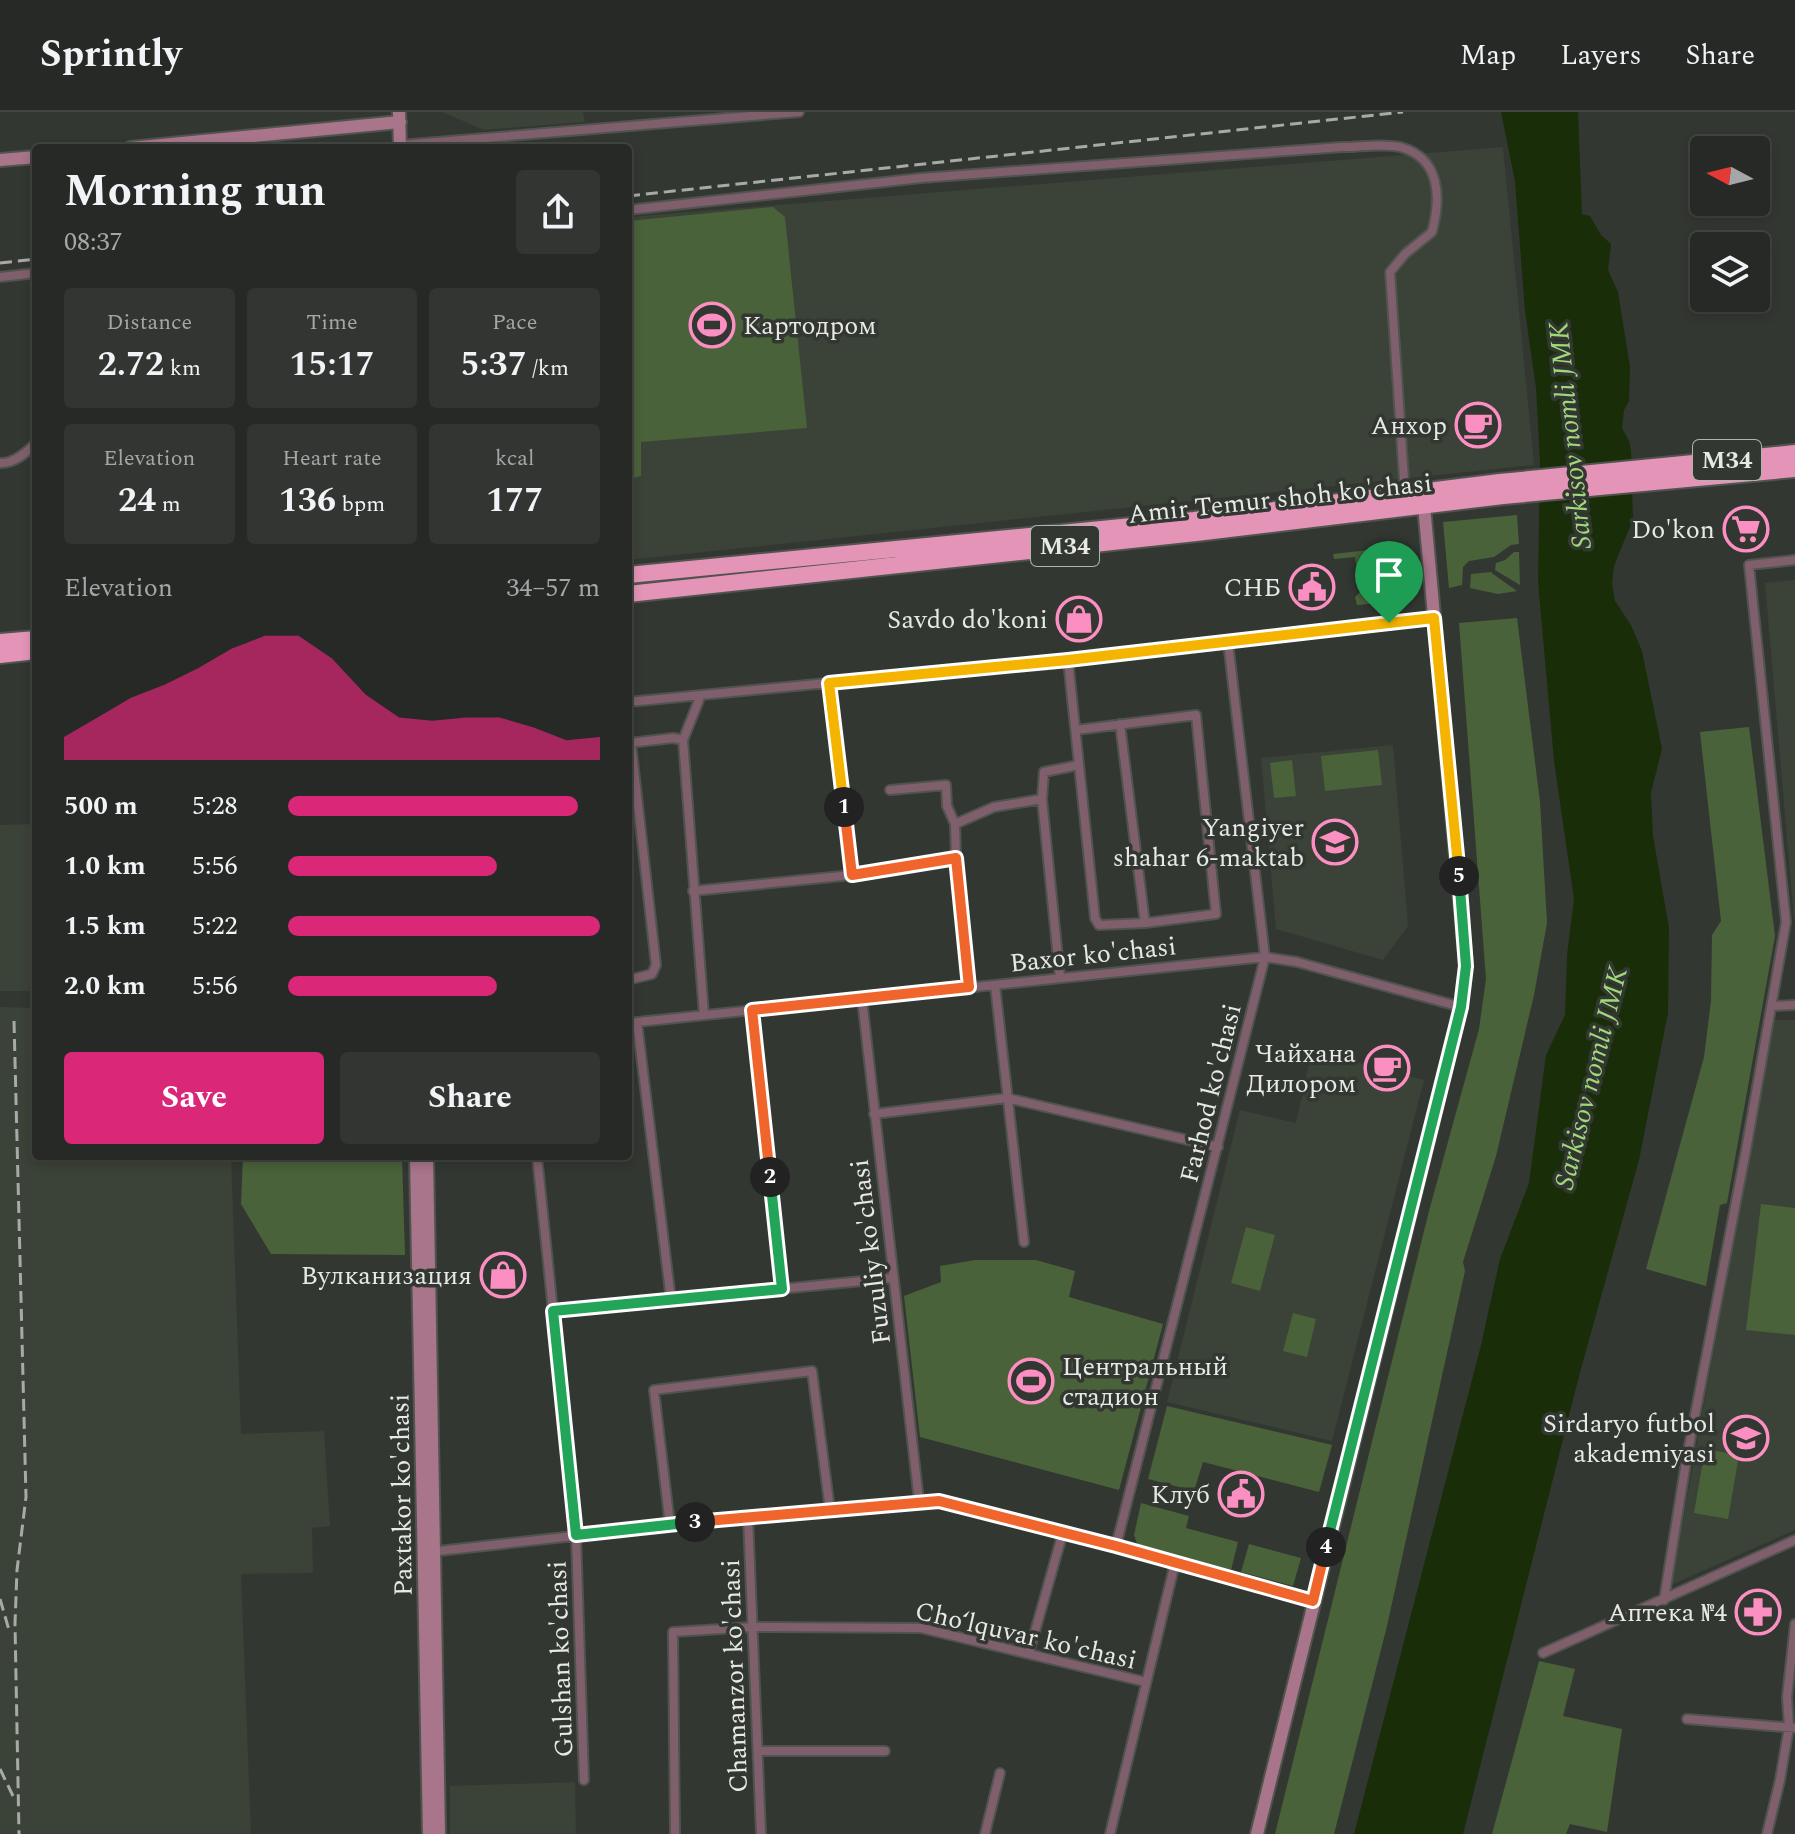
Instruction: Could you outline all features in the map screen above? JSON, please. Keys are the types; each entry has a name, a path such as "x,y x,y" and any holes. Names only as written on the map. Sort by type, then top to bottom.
{"highway":[{"name":"Amir Temur shoh ko'chasi","path":"632,575 1194,520 1405,495 1659,474 1795,453"},
{"name":"Amir Temur shoh ko'chasi","path":"1659,474 1795,469"},
{"name":"Amir Temur shoh ko'chasi","path":"632,594 1424,506 1502,489"},
{"path":"730,564 733,583"},
{"path":"0,642 32,639"},
{"path":"0,655 32,651"}],"main road":[{"path":"165,144 399,117 400,144"},
{"path":"0,160 32,157"},
{"path":"1257,1834 1461,1007 1466,966 1424,506"},
{"name":"Paxtakor ko'chasi","path":"416,1160 439,1834"},
{"name":"Paxtakor ko'chasi","path":"427,1160 429,1834"}],"street":[{"path":"423,144 799,112"},
{"path":"632,210 921,178 1342,147 1399,147 1426,162 1436,179 1437,197 1432,232 1405,254 1390,272 1391,330 1405,495"},
{"path":"0,277 32,273"},
{"path":"0,463 6,464 32,447"},
{"path":"1664,1600 1686,1462 1773,1006 1786,922 1749,565 1795,560"},
{"path":"632,702 1068,660 1434,618"},
{"name":"Farhod ko'chasi","path":"1116,1546 1265,957 1228,642"},
{"path":"1068,660 1095,918 1099,925 1216,914 1196,715 1076,730"},
{"path":"829,683 852,875"},
{"path":"701,695 683,740 704,1015"},
{"path":"1120,724 1145,923"},
{"path":"632,743 673,738 683,740"},
{"path":"1060,978 1042,799 1044,772 1079,765"},
{"path":"890,790 946,785 947,806 955,824 969,987"},
{"path":"955,824 994,807 1042,799"},
{"path":"632,979 652,974 656,965 633,804"},
{"path":"693,891 852,875 956,858"},
{"name":"Baxor ko'chasi","path":"632,1023 1265,957 1297,962 1461,1007"},
{"path":"995,985 1024,1242"},
{"name":"Fuzuliy ko'chasi","path":"862,999 919,1501"},
{"path":"1773,1006 1795,1005"},
{"path":"752,1010 782,1289"},
{"path":"632,1023 671,1300"},
{"path":"874,1114 1007,1098 1218,1147"},
{"name":"Gulshan ko'chasi","path":"537,1160 576,1535 584,1780"},
{"path":"553,1311 893,1278"},
{"path":"670,1525 654,1390 812,1371 830,1510"},
{"path":"429,1552 748,1517 939,1501 1313,1601"},
{"name":"Chamanzor ko'chasi","path":"748,1517 761,1834"},
{"path":"1029,1653 1063,1532"},
{"path":"1543,1653 1795,1540"},
{"path":"1110,1834 1175,1563"},
{"path":"1767,1834 1792,1728 1787,1697 1795,1624"},
{"name":"Cho‘lquvar ko'chasi","path":"675,1834 673,1632 753,1627 921,1628 1146,1682"},
{"path":"1687,1719 1792,1728"},
{"path":"758,1751 885,1751"},
{"path":"985,1834 1000,1773"}],"shaded area":[{"path":"442,112 583,112 585,122 484,130"},
{"path":"1503,147 1534,465 632,560 632,217"},
{"name":"Картодром","path":"773,207 785,217 807,428 641,442 641,476 632,478 632,221"},
{"path":"1517,515 1519,544 1511,545 1494,557 1469,561 1463,567 1462,585 1449,588 1443,522"},
{"path":"1406,546 1409,569 1363,575 1358,582 1355,557 1334,559 1333,554"},
{"path":"1519,552 1520,585 1495,570 1496,563"},
{"path":"1491,572 1517,591 1498,594 1470,588 1471,574"},
{"path":"1410,577 1413,600 1357,605 1355,597 1371,582"},
{"path":"1795,580 1795,919 1794,919 1765,583"},
{"path":"1517,618 1540,802 1547,923 1534,995 1496,1156 1463,1262 1465,1271 1387,1626 1334,1834 1275,1834 1429,1211 1479,1029 1486,979 1459,623"},
{"path":"1749,727 1775,936 1727,1203 1720,1205 1706,1286 1646,1269 1704,1057 1711,1001 1712,935 1721,921 1700,732"},
{"name":"Yangiyer shahar 6-maktab","path":"1393,745 1408,926 1383,960 1276,929 1261,758"},
{"path":"1378,750 1382,785 1325,791 1321,756"},
{"path":"1292,760 1296,796 1274,798 1270,763"},
{"path":"32,824 32,991 0,991 0,825"},
{"path":"0,1007 32,1008 32,1160 231,1160 241,1434 324,1431 330,1526 312,1528 313,1573 241,1574 251,1834 0,1834"},
{"path":"1774,1020 1795,1020 1795,1530 1671,1585"},
{"path":"1312,1050 1424,1080 1332,1441 1167,1402 1240,1110 1296,1123"},
{"path":"243,1160 402,1160 405,1255 271,1254 241,1204"},
{"path":"1761,1204 1795,1208 1795,1335 1746,1330"},
{"path":"1246,1227 1275,1235 1260,1291 1231,1283"},
{"name":"Центральный стадион","path":"975,1260 1036,1260 1075,1271 1069,1297 1163,1324 1119,1490 920,1437 904,1296 941,1282 940,1266"},
{"path":"1293,1313 1316,1319 1307,1357 1283,1351"},
{"path":"1167,1406 1332,1445 1319,1492 1203,1462 1194,1491 1148,1479"},
{"path":"1705,1449 1739,1455 1728,1519 1694,1513"},
{"path":"1141,1503 1189,1516 1186,1528 1238,1542 1231,1570 1138,1546 1134,1535"},
{"path":"1249,1544 1301,1558 1293,1586 1241,1572"},
{"path":"1539,1661 1575,1669 1563,1716 1622,1729 1607,1832 1570,1824 1566,1834 1492,1834"},
{"path":"575,1782 576,1834 450,1834 450,1786"}],"water":[{"name":"Sarkisov nomli JMK","path":"1501,112 1578,112 1582,214 1590,216 1601,235 1611,244 1608,270 1618,292 1630,367 1629,401 1624,410 1622,428 1631,451 1633,519 1614,566 1612,584 1615,601 1631,625 1642,651 1662,749 1651,793 1653,836 1669,928 1668,1013 1639,1160 1579,1376 1463,1834 1354,1834 1481,1345 1500,1259 1529,1183 1546,1055 1565,1015 1567,955 1574,899 1554,761 1538,582 1540,462 1536,388 1525,311 1515,181"}],"railway":[{"path":"632,196 1403,112"},
{"path":"0,263 32,259"},
{"path":"14,1021 26,1497 17,1570 15,1624 19,1834"},
{"path":"0,1599 9,1630"},
{"path":"0,1769 13,1796"}],"place":[{"name":"Картодром","path":"712,325"},
{"name":"Анхор","path":"1478,425"},
{"name":"Do'kon","path":"1746,529"},
{"name":"СНБ","path":"1312,587"},
{"name":"Savdo do'koni","path":"1079,619"},
{"name":"Yangiyer shahar 6-maktab","path":"1335,842"},
{"name":"Чайхана Дилором","path":"1387,1068"},
{"name":"Вулканизация","path":"503,1275"},
{"name":"Центральный стадион","path":"1031,1381"},
{"name":"Sirdaryo futbol akademiyasi","path":"1746,1438"},
{"name":"Клуб","path":"1241,1494"},
{"name":"Аптека №4","path":"1758,1612"}],"route":[{"path":"1434,618 1466,966 1461,1007 1313,1601 939,1501 576,1535 553,1311 782,1289 752,1010 969,987 956,858 852,875 829,683 1068,660 1389,623 1434,618"}]}
